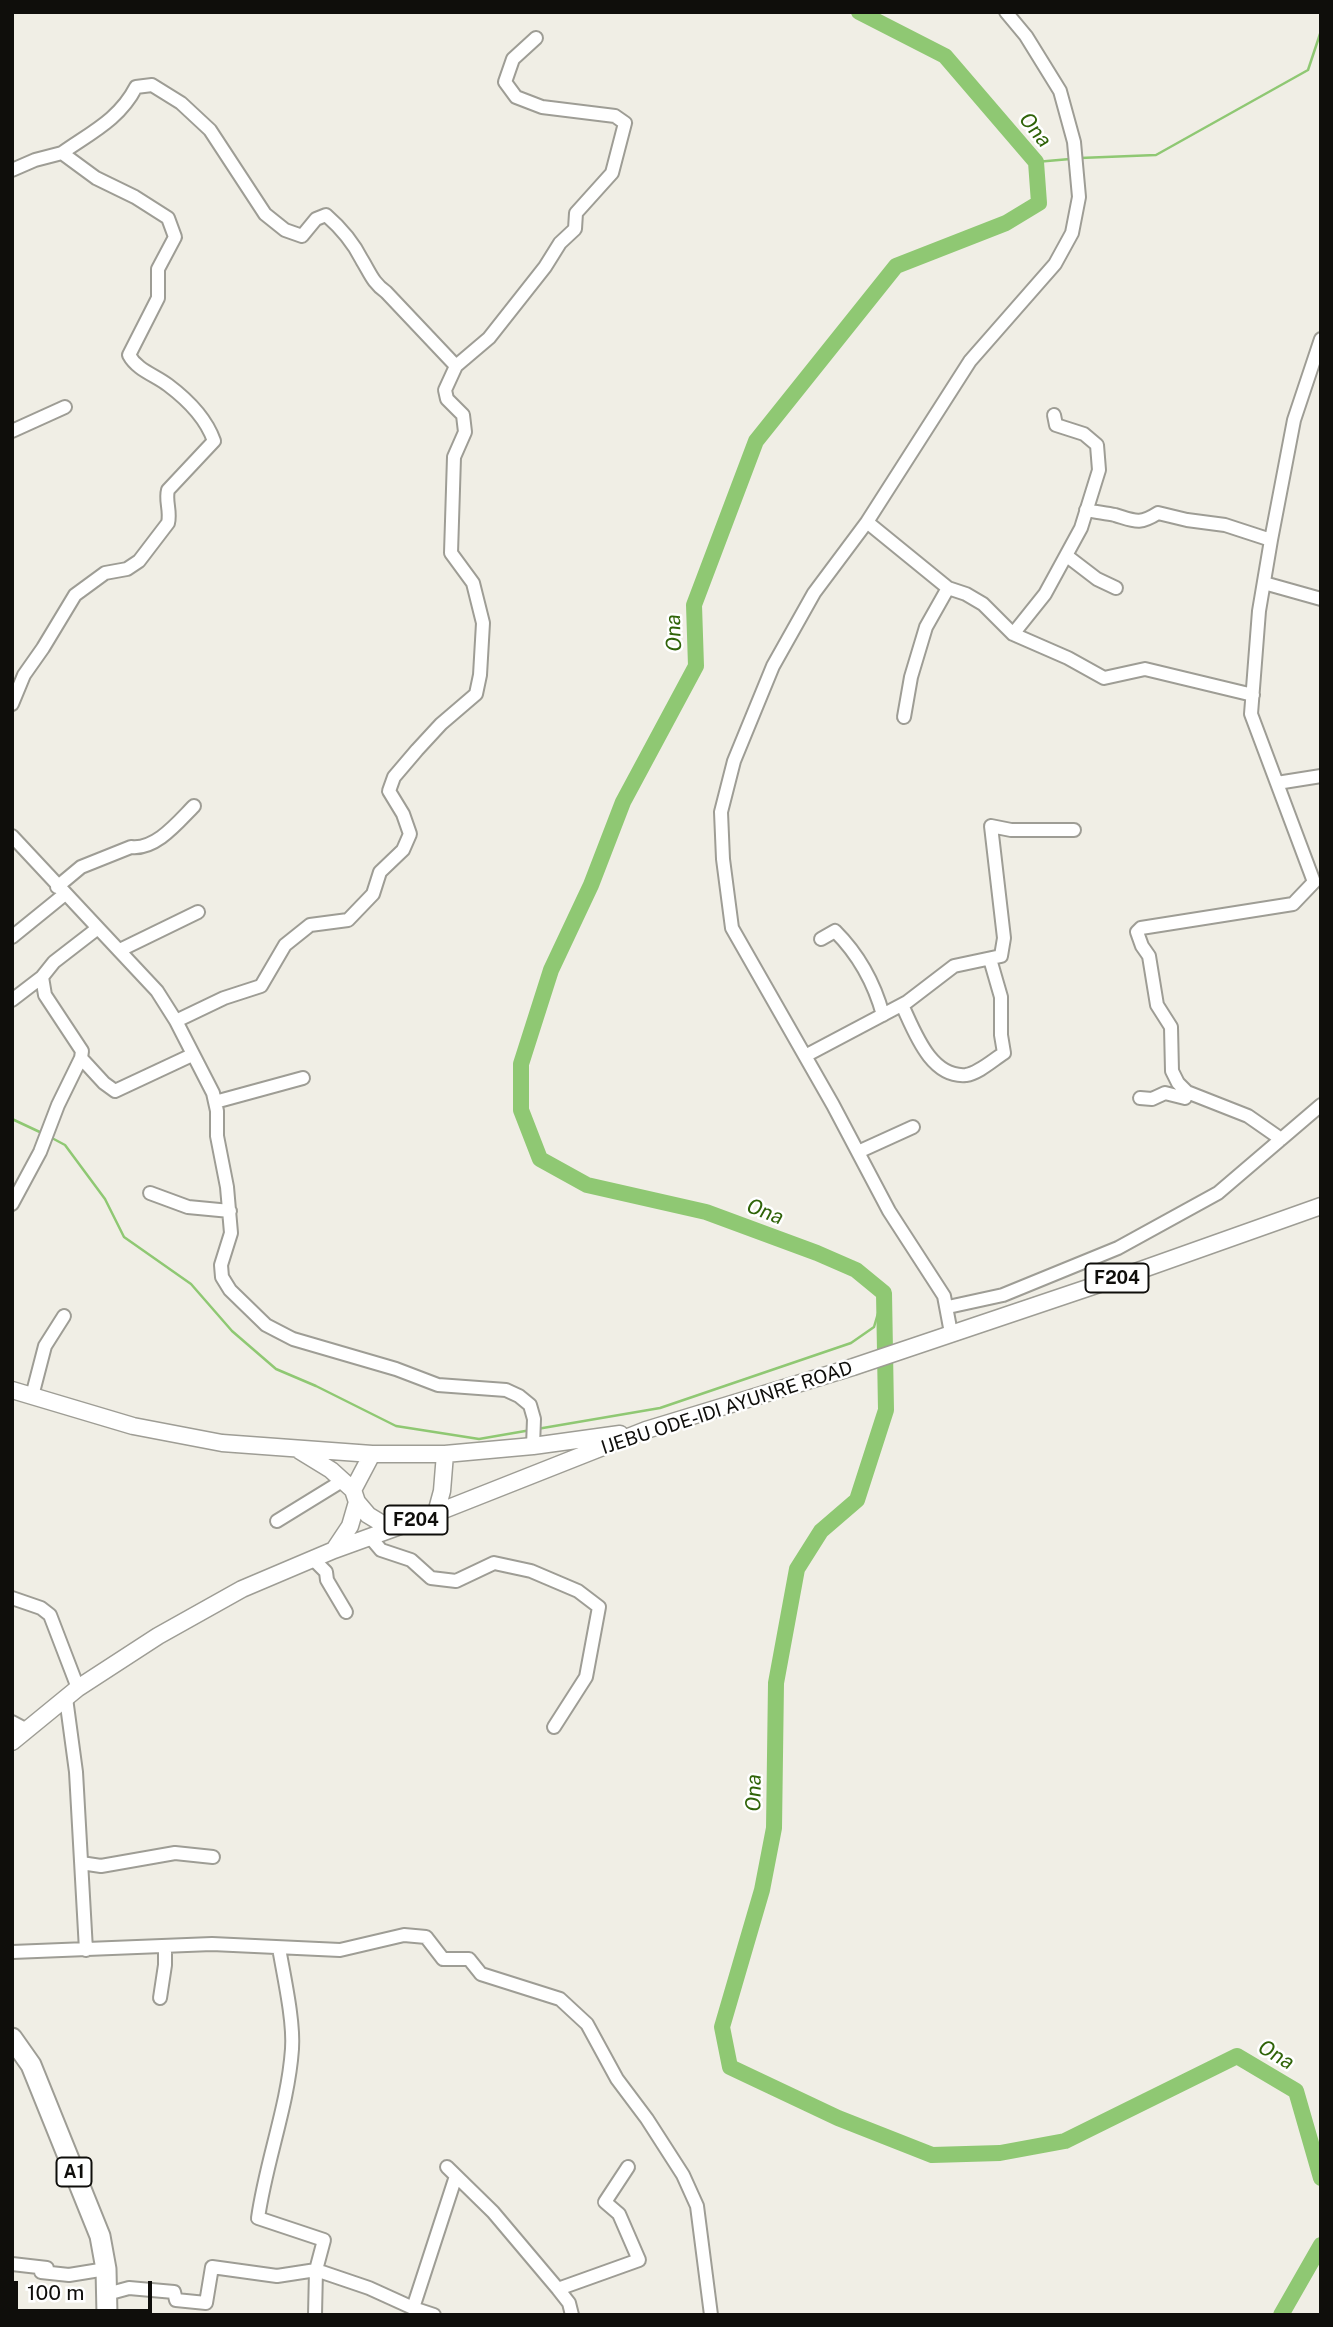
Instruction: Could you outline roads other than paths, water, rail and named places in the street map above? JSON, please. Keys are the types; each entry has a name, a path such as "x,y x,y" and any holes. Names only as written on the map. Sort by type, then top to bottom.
{"highway":[{"name":"A1","path":"12,2038 31,2065 100,2236 106,2269 107,2315"}],"main road":[{"name":"IJEBU ODE-IDI AYUNRE ROAD","path":"12,1742 20,1726 158,1636 242,1589 334,1550 646,1430 853,1367 1321,1206"},
{"path":"12,1390 132,1426 222,1443 372,1454 446,1454 534,1440 646,1430"},
{"path":"292,1447 315,1459 351,1491 368,1515 391,1529"},
{"path":"334,1550 350,1526 351,1491 372,1454"},
{"path":"436,1513 446,1454"}],"street":[{"path":"951,1333 944,1296 889,1211 732,928 723,859 721,812 734,761 773,666 814,593 867,522 970,361 1055,264 1072,233 1079,197 1074,142 1060,91 1026,36 1006,12"},
{"path":"176,1021 224,998 261,986 285,945 310,925 348,920 373,894 380,872 403,850 410,834 389,791 394,777 441,724 476,694 480,675 483,623 473,583 451,553 454,457 465,432 463,415 447,399 445,390 456,366 489,338 560,243 575,229 576,212 612,173 625,123 615,116 542,107 516,97 505,82 513,59 536,38"},
{"path":"12,170 62,153 110,122 128,103 136,87 152,85 181,103 210,130 265,214 285,230 302,236 316,219 326,215 341,227 362,258 374,283 394,300 456,366"},
{"path":"12,704 24,675 75,595 95,578 105,573 127,569 139,561 168,523 168,490 214,441 207,422 170,386 134,363 129,355 158,299 158,269 176,237 168,218 135,197 96,178 62,153"},
{"path":"1281,1139 1248,1116 1187,1092 1178,1083 1172,1071 1171,1027 1157,1006 1149,956 1136,932 1141,928 1293,904 1317,883 1251,715 1259,611 1271,540 1294,420 1321,339"},
{"path":"12,431 65,407"},
{"path":"1013,634 1045,594 1082,528 1099,470 1097,445 1084,434 1056,425 1054,415"},
{"path":"1086,510 1132,522 1145,521 1158,513 1178,519 1225,525 1271,540"},
{"path":"867,522 948,589 966,594 983,604 1013,634 1068,658 1104,678 1145,669 1253,695"},
{"path":"1067,556 1097,579 1115,588"},
{"path":"1264,583 1321,599"},
{"path":"904,717 911,677 926,627 948,589"},
{"path":"1277,783 1321,776"},
{"path":"12,937 61,891 80,867 160,839 194,806"},
{"path":"805,1056 902,1005 954,966 1001,956 1004,938 992,827 1012,830 1074,830"},
{"path":"12,836 157,991 176,1021 213,1093 217,1136 230,1211 231,1233 222,1265 222,1277 230,1290 266,1325 293,1339 396,1369 438,1385 506,1390 526,1400 530,1405 534,1419 534,1440"},
{"path":"120,950 198,912"},
{"path":"12,1000 42,977 54,962 98,928"},
{"path":"821,939 835,931 846,942 864,966 883,1015"},
{"path":"902,1005 920,1043 943,1069 964,1075 977,1071 1004,1053 1001,997 990,959"},
{"path":"12,1204 40,1152 82,1058 82,1051 46,995 42,977"},
{"path":"82,1058 104,1083 115,1091 192,1055"},
{"path":"215,1102 303,1077"},
{"path":"1140,1098 1152,1100 1165,1093 1185,1098 1187,1092"},
{"path":"948,1307 1003,1295 1118,1248 1218,1193 1321,1105"},
{"path":"858,1152 913,1127"},
{"path":"150,1193 188,1207 230,1211"},
{"path":"32,1396 45,1346 64,1316"},
{"path":"277,1521 351,1491"},
{"path":"370,1537 381,1550 411,1560 431,1578 456,1580 494,1563 531,1571 578,1591 599,1607 586,1677 554,1727"},
{"path":"313,1559 326,1572 327,1580 346,1612"},
{"path":"12,1598 41,1608 50,1615 72,1693 86,1950"},
{"path":"81,1863 101,1866 175,1853 213,1857"},
{"path":"12,1952 212,1944 340,1950 404,1935 421,1936 426,1937 443,1959 469,1959 481,1974 560,1999 587,2024 617,2079 683,2175 697,2206 711,2315"},
{"path":"160,1998 165,1946"},
{"path":"279,1948 293,2032 292,2051 275,2146 258,2218 324,2241 316,2270 315,2315"},
{"path":"558,2289 639,2260 619,2214 605,2202 628,2167"},
{"path":"413,2308 451,2171 493,2212 558,2289 569,2303 572,2315"},
{"path":"12,2264 69,2275 106,2269"},
{"path":"107,2294 129,2288 174,2292 176,2300 206,2303 212,2267 277,2276 316,2270 434,2315"}],"waterway":[{"name":"Ona","path":"859,12 945,56 1036,162 1039,203 1006,223 896,266 756,441 694,605 696,666 623,802 591,885 551,970 521,1064 521,1110 540,1159 587,1185 706,1212 856,1270 884,1293 886,1410 857,1500 821,1531 797,1569 776,1683 774,1828 762,1890 722,2027 730,2067 838,2118 932,2155 1000,2153 1065,2141 1237,2056 1296,2091 1321,2178"},
{"path":"1080,158 1156,155 1308,70 1321,31"},
{"path":"1036,162 1070,159"},
{"path":"12,1119 44,1134"},
{"path":"50,1137 65,1145 105,1199 124,1237 191,1284 232,1331 276,1369 396,1426 479,1439 531,1430"},
{"path":"537,1429 660,1408 851,1343 874,1327 884,1293"},
{"name":"Ona","path":"1281,2315 1321,2245"}]}
